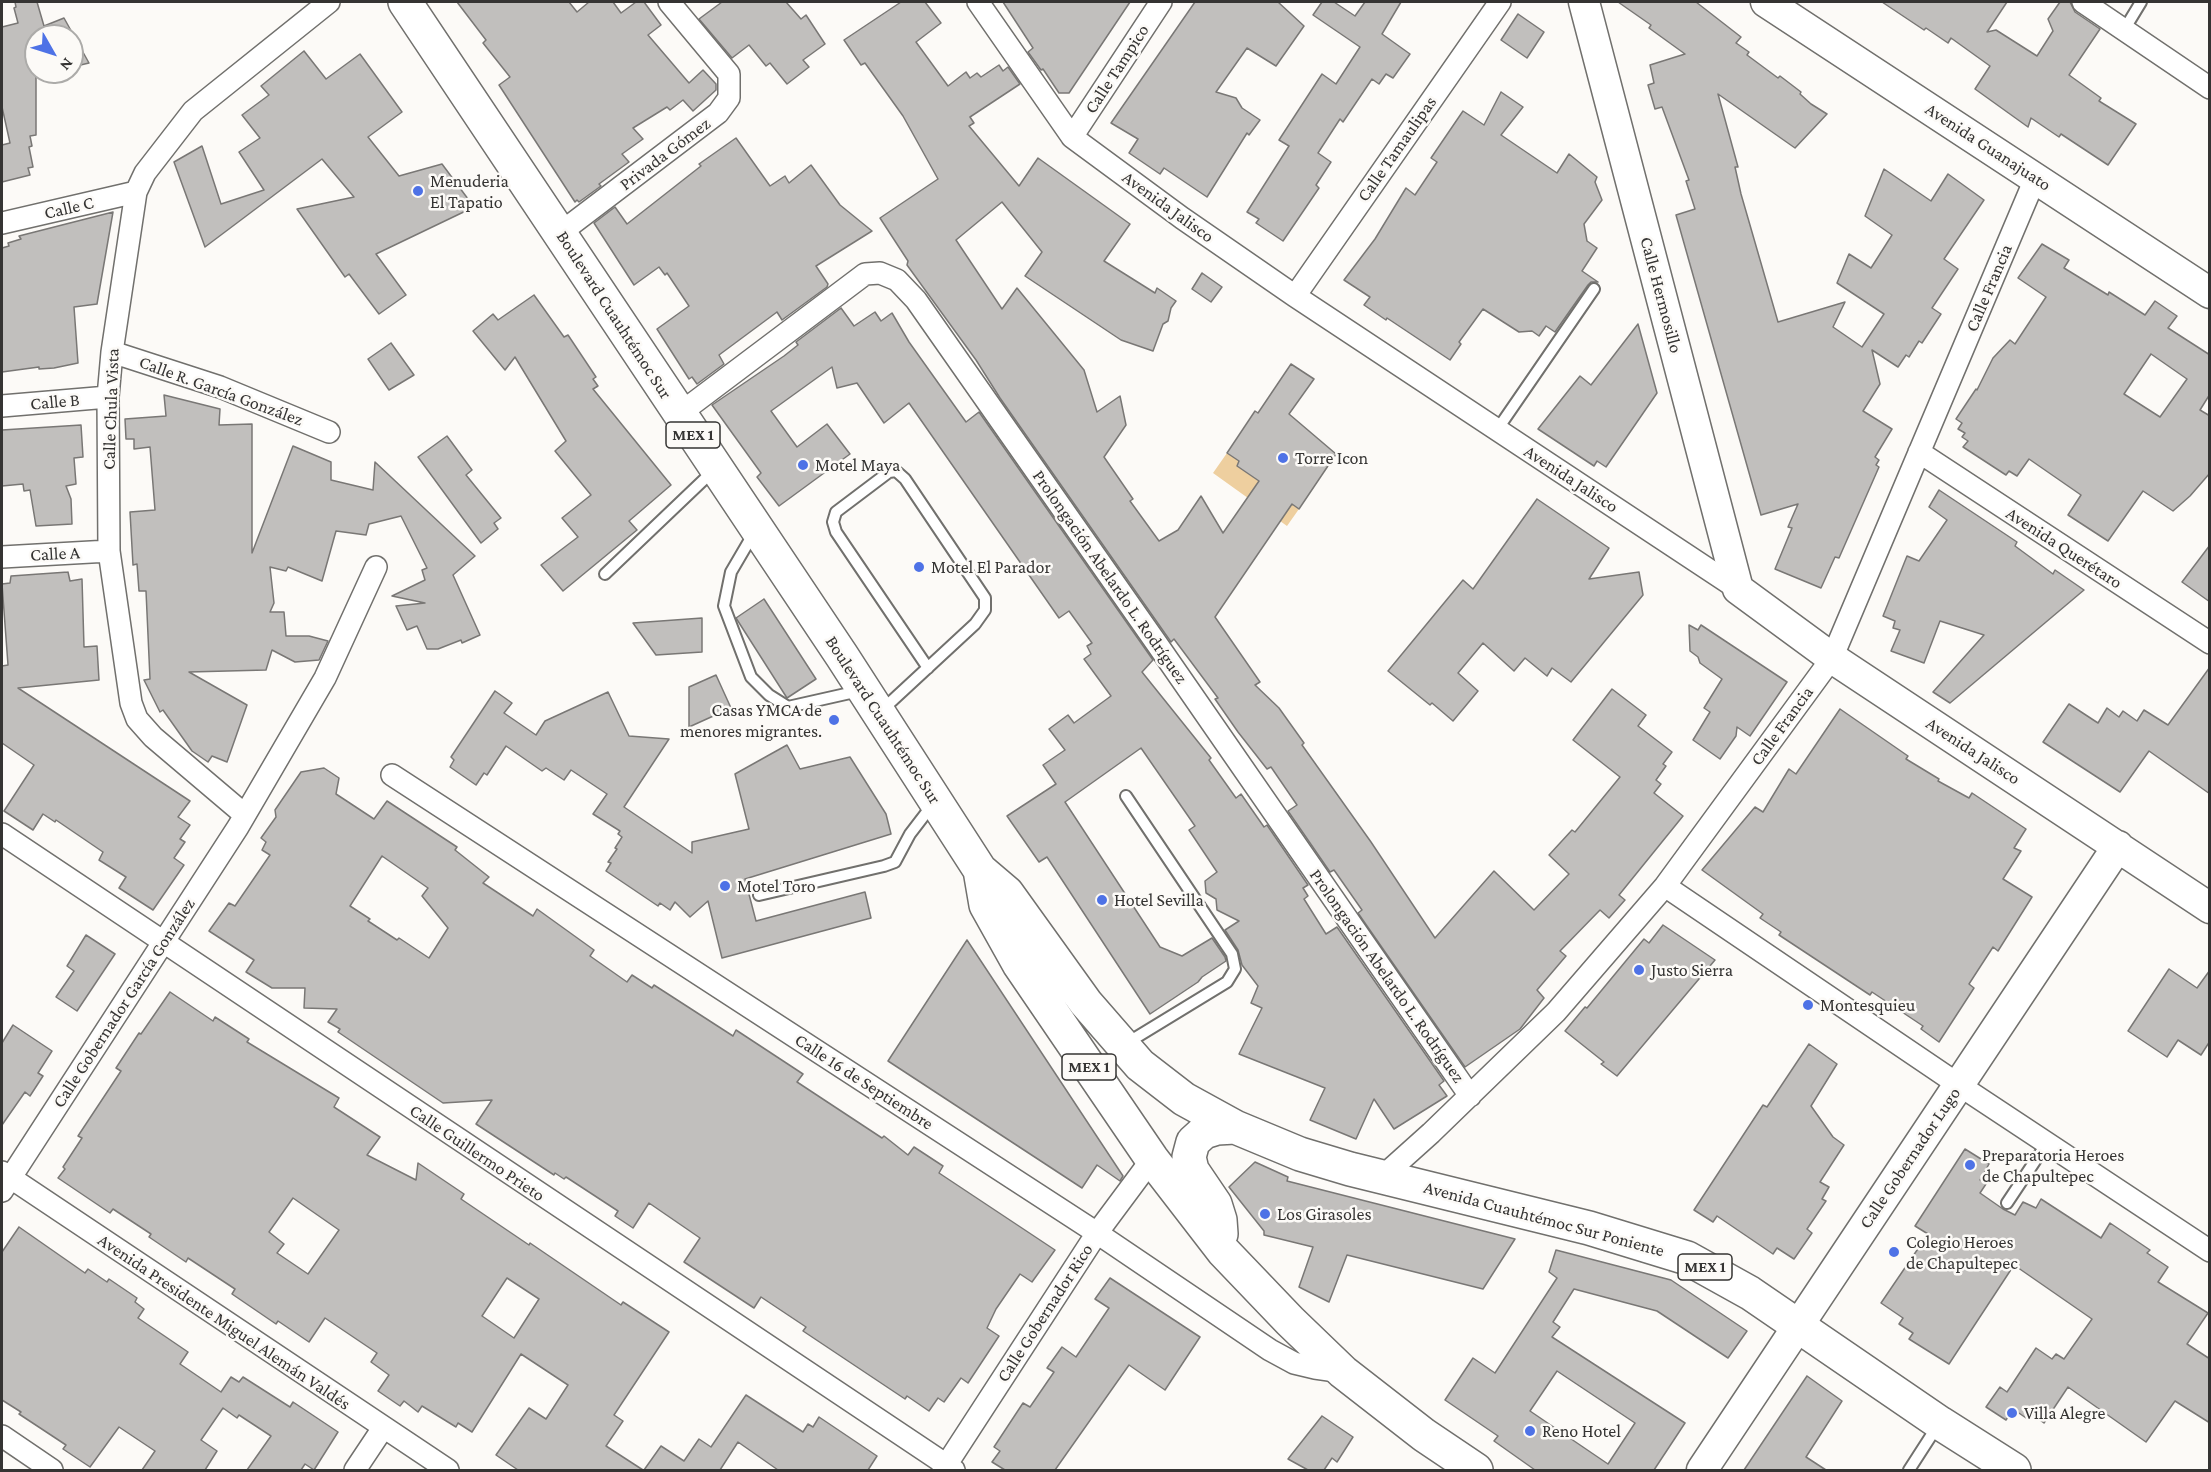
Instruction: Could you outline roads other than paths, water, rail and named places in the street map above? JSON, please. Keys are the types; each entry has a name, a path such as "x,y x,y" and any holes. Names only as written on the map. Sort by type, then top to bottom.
{"main road":[{"name":"Boulevard Cuauhtémoc Sur","path":"405,2 872,702 980,870 1007,893 1121,1046 1146,1070 1184,1099 1235,1127"},
{"name":"Boulevard Cuauhtémoc Sur","path":"980,870 986,905 1019,964 1152,1159 1223,1251"},
{"name":"Avenida Cuauhtémoc Sur Poniente","path":"1235,1127 1300,1154 1382,1177 1589,1228 1687,1258 1740,1287 1798,1325 2004,1468"},
{"path":"1223,1251 1220,1220 1192,1170 1189,1156 1193,1142 1204,1132 1217,1128 1235,1127"},
{"name":"MEX 1","path":"1223,1251 1343,1372 1424,1435 1476,1470"}],"street":[{"name":"Calle Chula Vista","path":"246,815 153,737 137,719 131,703 109,551 108,397 112,352 136,192 150,166 193,111 329,2"},
{"name":"Privada Gómez","path":"560,232 718,113 729,98 729,74 669,2"},
{"name":"Avenida Jalisco","path":"978,2 1072,137 1182,218 1295,296 1738,589 1832,658 2210,908"},
{"name":"Calle Tampico","path":"1072,137 1161,2"},
{"name":"Calle Tamaulipas","path":"1295,296 1500,2"},
{"name":"Calle Hermosillo","path":"1584,2 1738,589"},
{"name":"Avenida Guanajuato","path":"1766,2 2210,293"},
{"path":"2084,2 2210,88"},
{"name":"Calle Francia","path":"1382,1177 1556,1012 1665,886 1832,658 2036,179"},
{"name":"Calle C","path":"2,223 136,192"},
{"name":"Prolongación Abelardo L. Rodríguez","path":"679,414 865,274 880,273 897,280 930,319 1470,1096"},
{"name":"Calle R. García González","path":"112,352 220,387 329,432"},
{"name":"Calle B","path":"2,406 108,397"},
{"name":"Avenida Querétaro","path":"1920,452 2210,644"},
{"name":"Calle A","path":"2,557 109,551"},
{"name":"Calle Gobernador García González","path":"4,1180 246,815 325,678 376,567"},
{"name":"Calle 16 de Septiembre","path":"392,775 1097,1233 1270,1350 1294,1363 1343,1372"},
{"name":"Calle Guillermo Prieto","path":"2,834 948,1469"},
{"name":"Calle Gobernador Lugo","path":"1702,1470 2118,846"},
{"path":"1665,886 2210,1251"},
{"name":"Calle Gobernador Rico","path":"948,1469 1097,1233 1152,1159"},
{"name":"Avenida Presidente Miguel Alemán Valdés","path":"4,1180 447,1470"},
{"path":"355,1470 383,1428"},
{"path":"2,1436 52,1470"}],"lane":[{"path":"2124,30 2141,2"},
{"path":"1497,430 1594,289"},
{"path":"605,574 716,468"},
{"path":"757,529 730,573 724,606 751,677 769,695 788,707 872,702 928,668 975,624 985,610 985,598 905,479 896,471 889,472 836,512 832,522 836,532 928,668"},
{"path":"1121,1046 1227,982 1235,969 1232,954 1126,796"},
{"path":"759,895 895,862 910,834 936,801"},
{"path":"2007,1203 2047,1143"},
{"path":"1910,1470 1940,1423"}],"place":[{"name":"Menuderia El Tapatio","path":"418,191"},
{"name":"Torre Icon","path":"1283,458"},
{"name":"Motel Maya","path":"803,465"},
{"name":"Motel El Parador","path":"919,567"},
{"name":"Casas YMCA de menores migrantes.","path":"834,720"},
{"name":"Motel Toro","path":"725,886"},
{"name":"Hotel Sevilla","path":"1102,900"},
{"name":"Justo Sierra","path":"1639,970"},
{"name":"Montesquieu","path":"1808,1005"},
{"name":"Preparatoria Heroes de Chapultepec","path":"1970,1165"},
{"name":"Los Girasoles","path":"1265,1214"},
{"name":"Colegio Heroes de Chapultepec","path":"1894,1252"},
{"name":"Villa Alegre","path":"2012,1413"},
{"name":"Reno Hotel","path":"1530,1431"}]}
